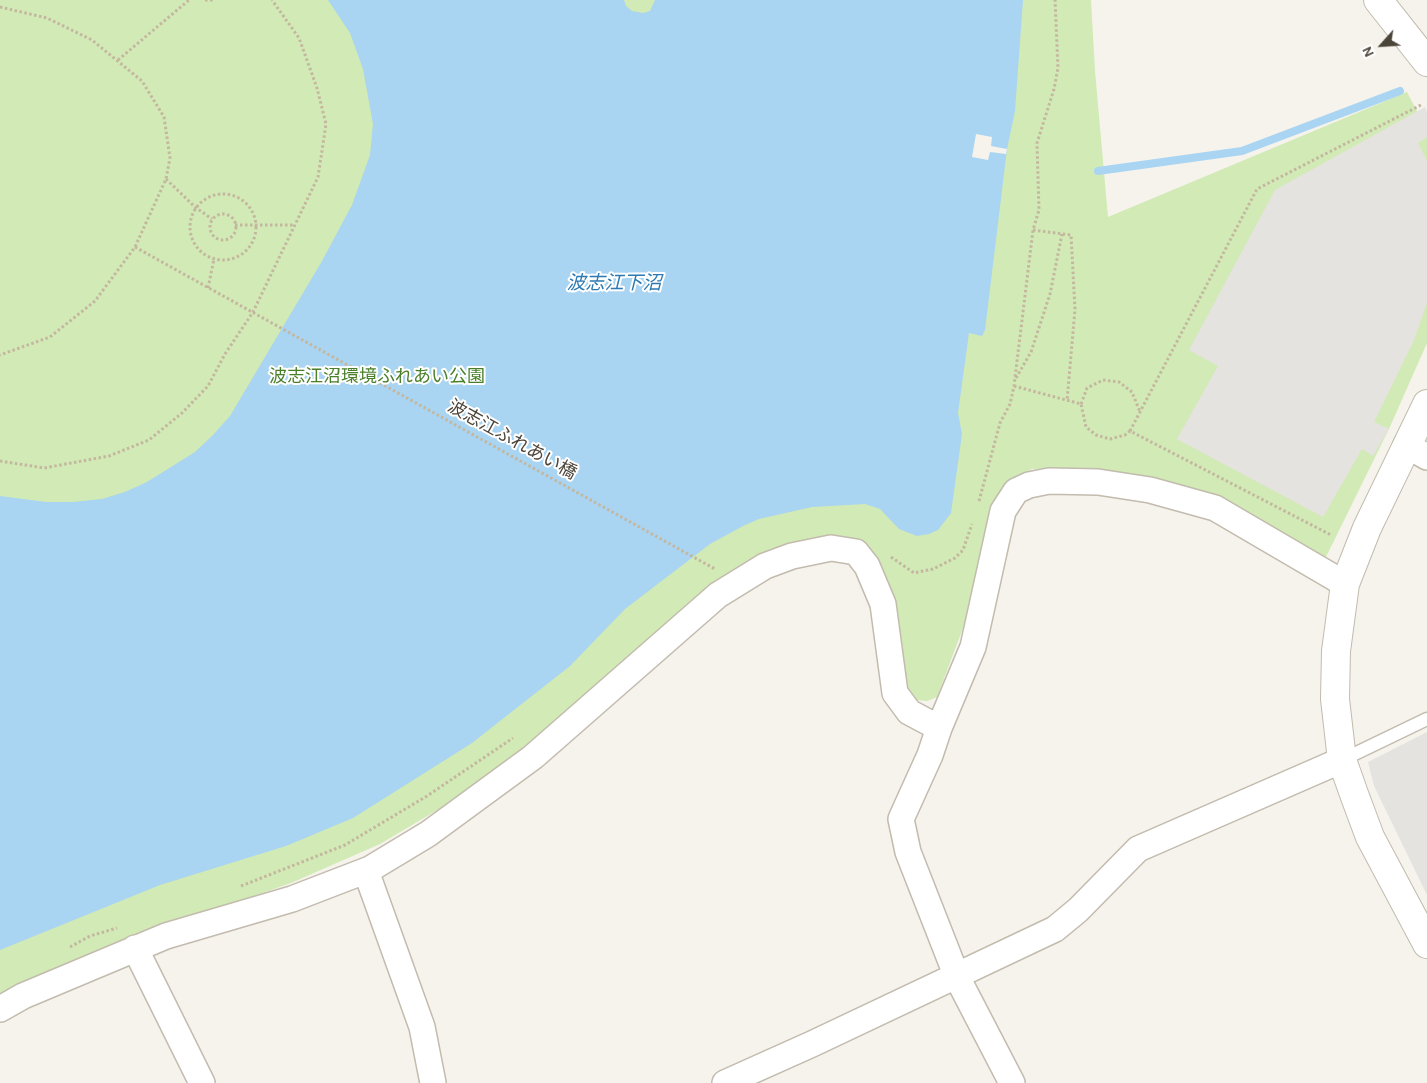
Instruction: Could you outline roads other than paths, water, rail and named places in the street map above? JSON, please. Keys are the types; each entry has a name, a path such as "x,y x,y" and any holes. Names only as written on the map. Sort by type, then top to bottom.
{"street":[{"path":"1378,0 1427,62"},
{"path":"1427,404 1416,451 1367,528 1345,584 1336,651 1335,699 1342,760 1370,837 1427,944"},
{"path":"1012,1083 957,977 908,852 901,819 930,755 939,728 973,647 1003,510 1016,491 1029,485 1049,481 1098,482 1150,490 1215,508 1345,584"},
{"path":"0,1009 23,996 166,936 292,899 366,871 428,834 533,757 718,595 765,566 792,556 831,548 856,552 867,566 883,604 895,692 909,712 939,728"},
{"path":"725,1083 957,977 1055,929 1078,910 1138,849 1342,760"},
{"path":"366,871 422,1027 433,1083"},
{"path":"135,948 202,1083"}],"lane":[{"path":"1342,760 1427,719"}],"water":[{"name":"波志江下沼","path":"328,0 624,0 626,6 632,11 643,13 650,11 655,0 1023,0 1015,111 1007,149 985,330 982,336 969,333 958,413 962,434 951,513 938,530 917,536 899,529 880,509 865,504 812,507 759,519 743,526 710,544 625,609 570,666 472,743 353,818 286,846 160,885 0,950 0,496 46,502 73,502 102,499 125,492 147,482 195,452 230,416 322,261 352,205 370,155 373,124 363,69 350,33"}],"waterway":[{"path":"1098,171 1242,151 1400,91"}],"park label":[{"name":"波志江沼環境ふれあい公園","path":"377,377"}]}
